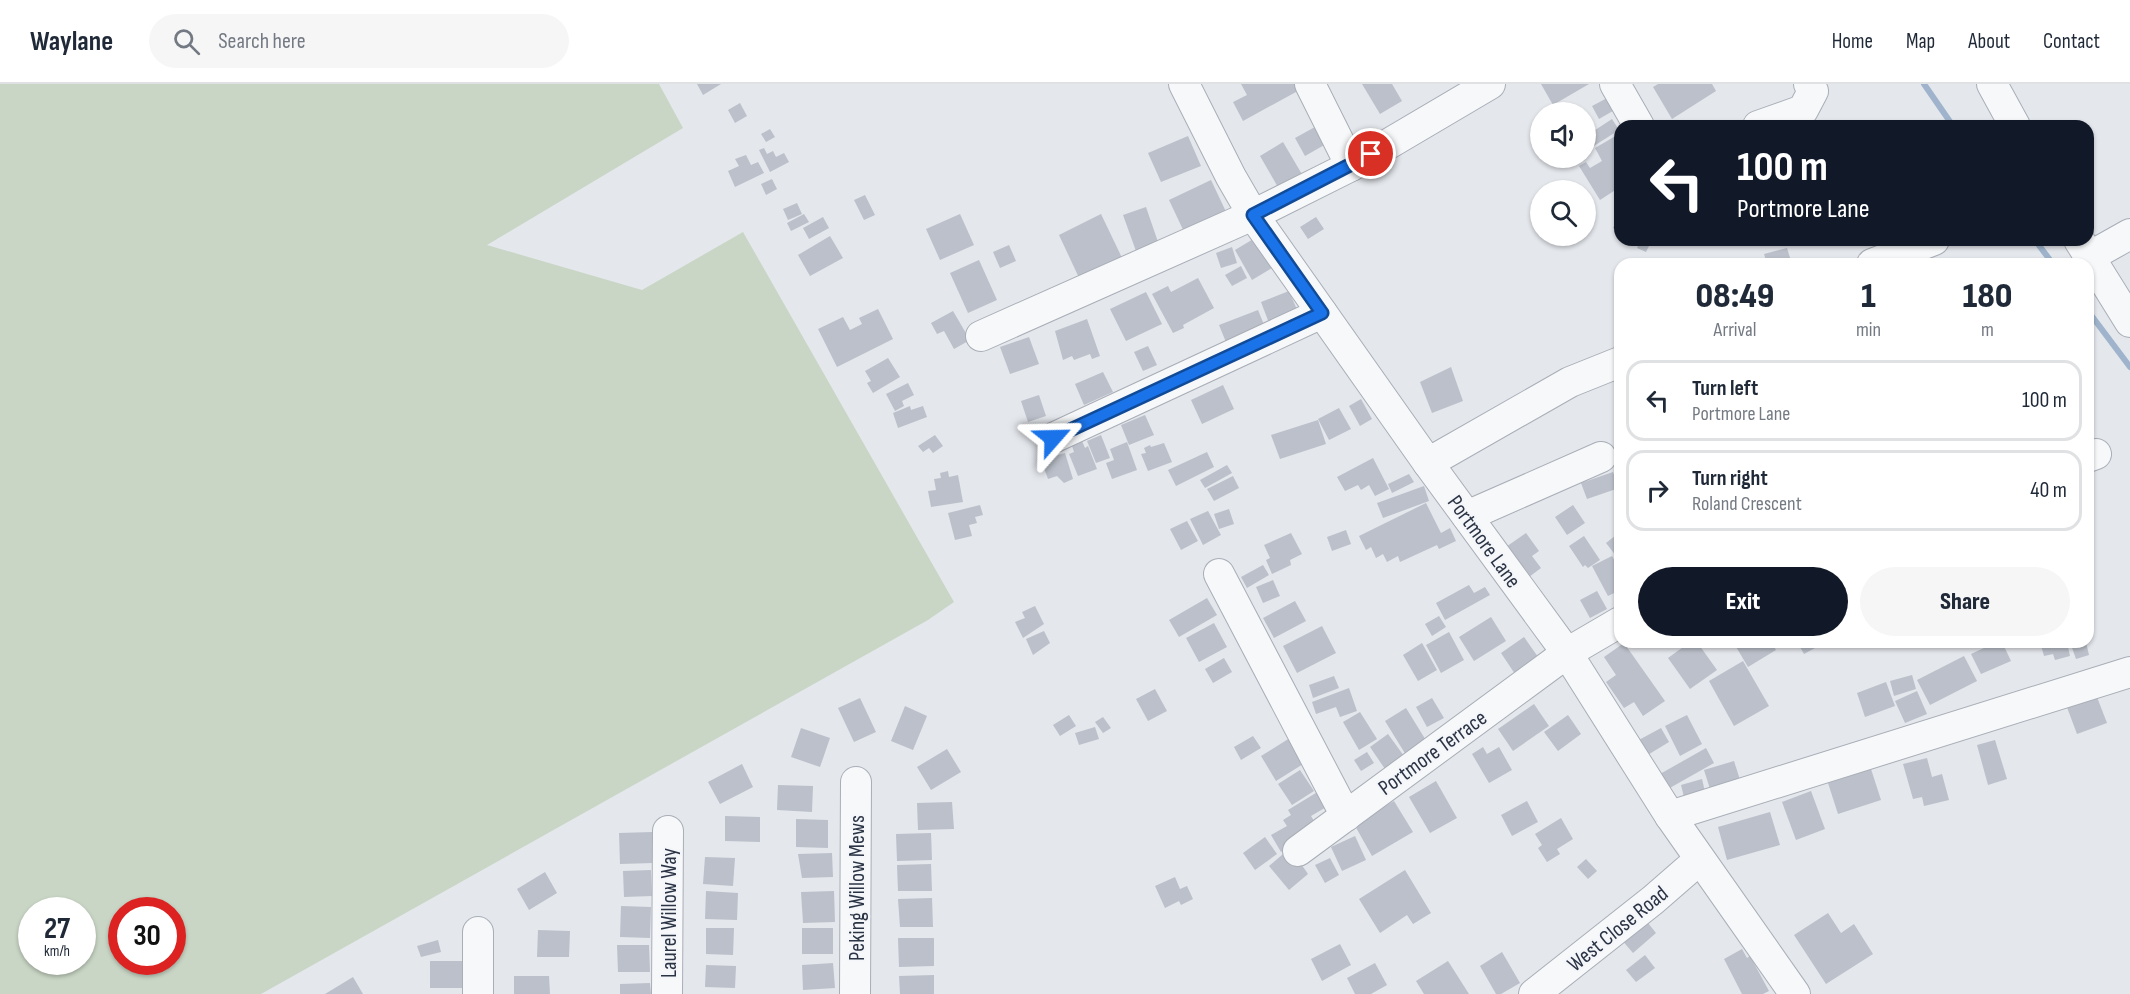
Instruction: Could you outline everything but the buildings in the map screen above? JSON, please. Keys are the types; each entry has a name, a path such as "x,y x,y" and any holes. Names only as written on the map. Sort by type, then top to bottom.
{"street":[{"name":"Portmore Lane","path":"1184,84 1253,215 1428,463 1567,653 1670,816 1795,994"},
{"path":"1310,84 1352,166"},
{"path":"981,336 1253,215 1352,166 1490,84"},
{"path":"1615,84 1636,120"},
{"path":"1775,120 1803,110 1813,91 1809,84"},
{"path":"1992,84 2012,120"},
{"path":"2094,246 2130,234"},
{"path":"1888,258 1918,246"},
{"path":"2094,265 2130,322"},
{"path":"1053,438 1322,313"},
{"path":"1428,463 1569,382 1614,364"},
{"path":"1467,516 1601,457"},
{"path":"1219,574 1346,816"},
{"name":"Portmore Terrace","path":"1298,851 1567,653 1614,625"},
{"path":"1670,816 2130,672"},
{"name":"Peking Willow Mews","path":"855,994 856,782"},
{"name":"Laurel Willow Way","path":"668,831 668,994"},
{"name":"West Close Road","path":"1534,994 1700,860"},
{"path":"478,932 478,994"}],"green space":[{"path":"0,84 659,84 683,128 487,245 642,290 743,232 954,602 928,620 261,994 0,994"}],"waterway":[{"path":"1924,84 1949,120"},
{"path":"2040,246 2048,258"},
{"path":"2094,319 2130,367"}],"route":[{"path":"1053,438 1322,313 1253,215 1352,166 1371,154"}]}
